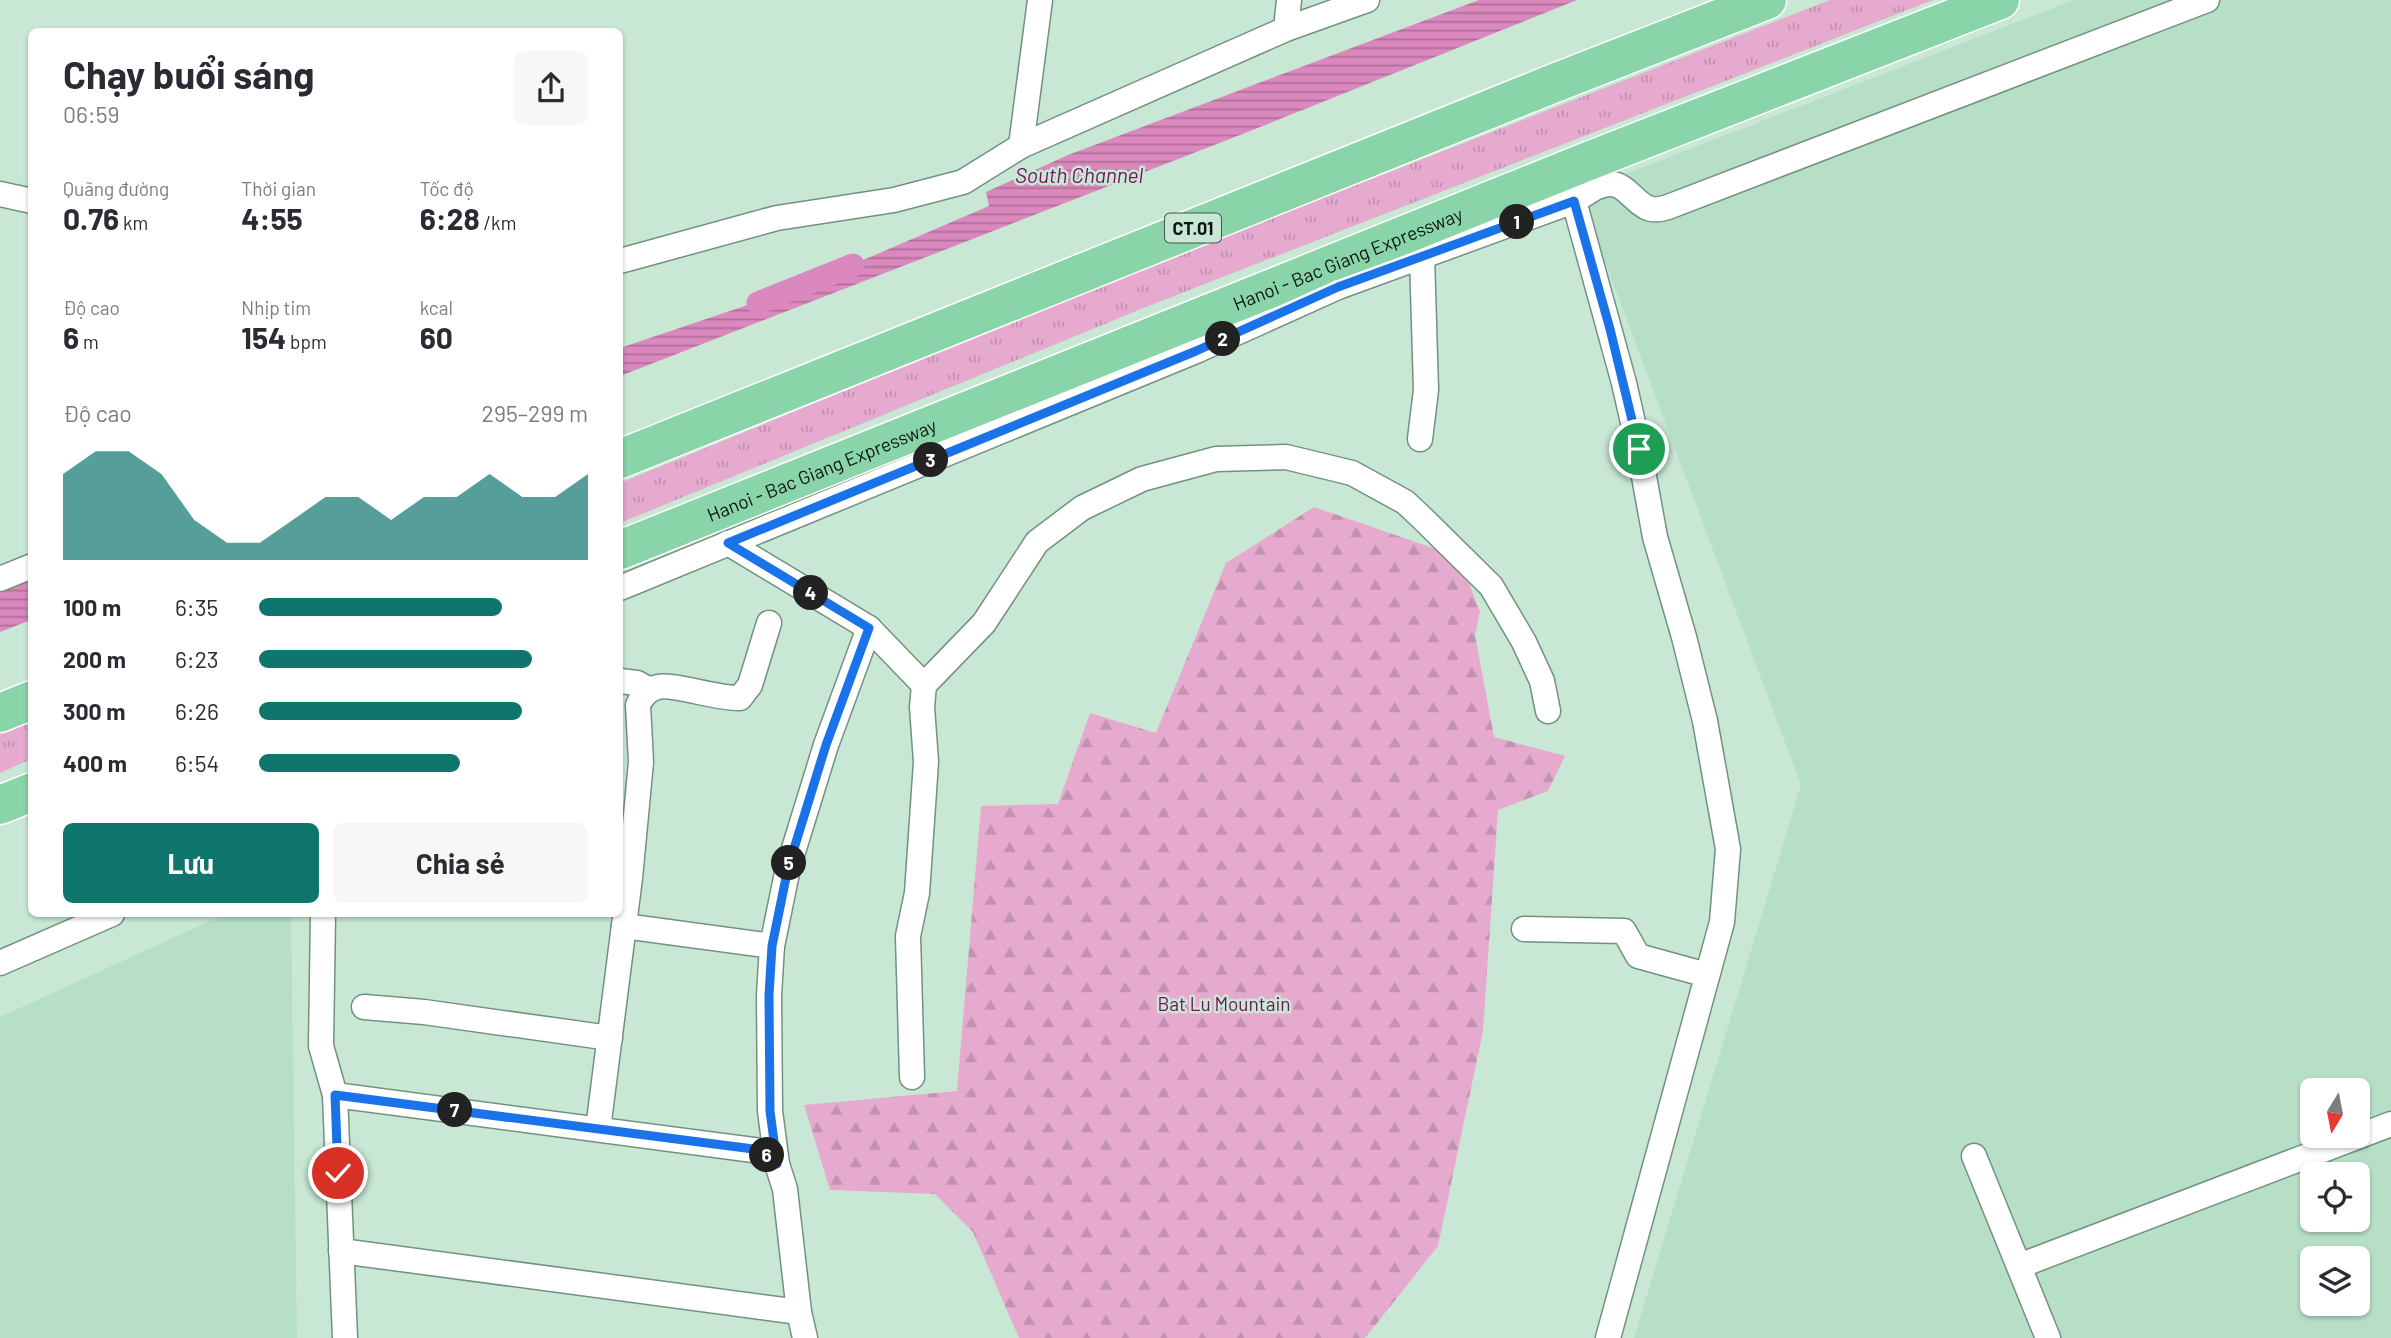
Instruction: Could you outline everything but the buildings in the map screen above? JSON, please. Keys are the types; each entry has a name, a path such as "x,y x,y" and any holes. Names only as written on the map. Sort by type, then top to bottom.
{"highway":[{"name":"CT.01","path":"623,458 1767,0"},
{"name":"Hanoi - Bac Giang Expressway","path":"623,549 1573,167 2000,0"},
{"path":"0,712 28,701"},
{"path":"0,805 28,794"}],"street":[{"path":"1021,146 1040,0"},
{"path":"1286,29 1289,0"},
{"path":"623,260 777,218 894,200 963,182 1021,146 1286,29 1367,0"},
{"path":"623,587 1196,351 1338,287 1574,201 1592,190 1616,185 1626,188 1646,207 1668,207 2207,0"},
{"path":"0,194 28,200"},
{"path":"1574,201 1624,383 1656,537 1705,722 1728,849 1722,922 1608,1338"},
{"path":"1420,439 1426,390 1422,256"},
{"path":"912,1077 908,936 917,893 926,762 922,707 924,685 984,623 1037,542 1082,508 1142,479 1216,459 1286,457 1352,473 1405,502 1491,586 1524,642 1542,681 1548,711"},
{"path":"728,543 869,628 924,685"},
{"path":"0,579 28,568"},
{"path":"598,1129 624,926 641,762 638,705 650,690 660,686 740,698 750,685 769,623"},
{"path":"805,1338 799,1312 785,1188 777,1164 770,1111 769,995 772,946 788,868 826,745 869,628"},
{"path":"623,681 637,683 650,690"},
{"path":"0,963 105,917"},
{"path":"323,917 321,1046 335,1095 345,1338"},
{"path":"624,926 772,946"},
{"path":"1524,929 1624,931 1638,956 1707,975"},
{"path":"364,1007 424,1012 610,1038"},
{"path":"335,1095 761,1150 777,1164"},
{"path":"2019,1266 2391,1124"},
{"path":"1975,1156 2048,1338"},
{"path":"341,1251 799,1312"}],"shaded area":[{"path":"2074,0 2391,0 2391,1338 1634,1338 1801,785 1579,192"},
{"path":"218,917 291,917 297,1338 0,1338 0,1017"}],"green space":[{"path":"1830,0 1933,0 1146,307 623,522 623,482 1154,264"},
{"name":"Bat Lu Mountain","path":"1314,507 1456,556 1480,612 1475,635 1494,737 1565,756 1548,791 1498,810 1483,1031 1438,1246 1365,1338 1019,1338 973,1232 935,1194 830,1190 804,1105 957,1091 981,806 1058,804 1090,713 1156,733 1226,563"},
{"path":"28,721 28,760 0,773 0,733"}],"water":[{"name":"South Channel","path":"1479,0 1577,0 1240,135 623,375 623,347 798,288 989,206 986,192 1068,155"},
{"path":"28,580 28,621 0,632 0,592"}],"waterway":[{"name":"South Channel","path":"758,303 853,265"}],"route":[{"path":"338,1173 335,1095 761,1150 777,1164 770,1111 769,995 772,946 788,868 826,745 869,628 728,543 1196,351 1338,287 1574,201 1610,329 1639,449"}]}
